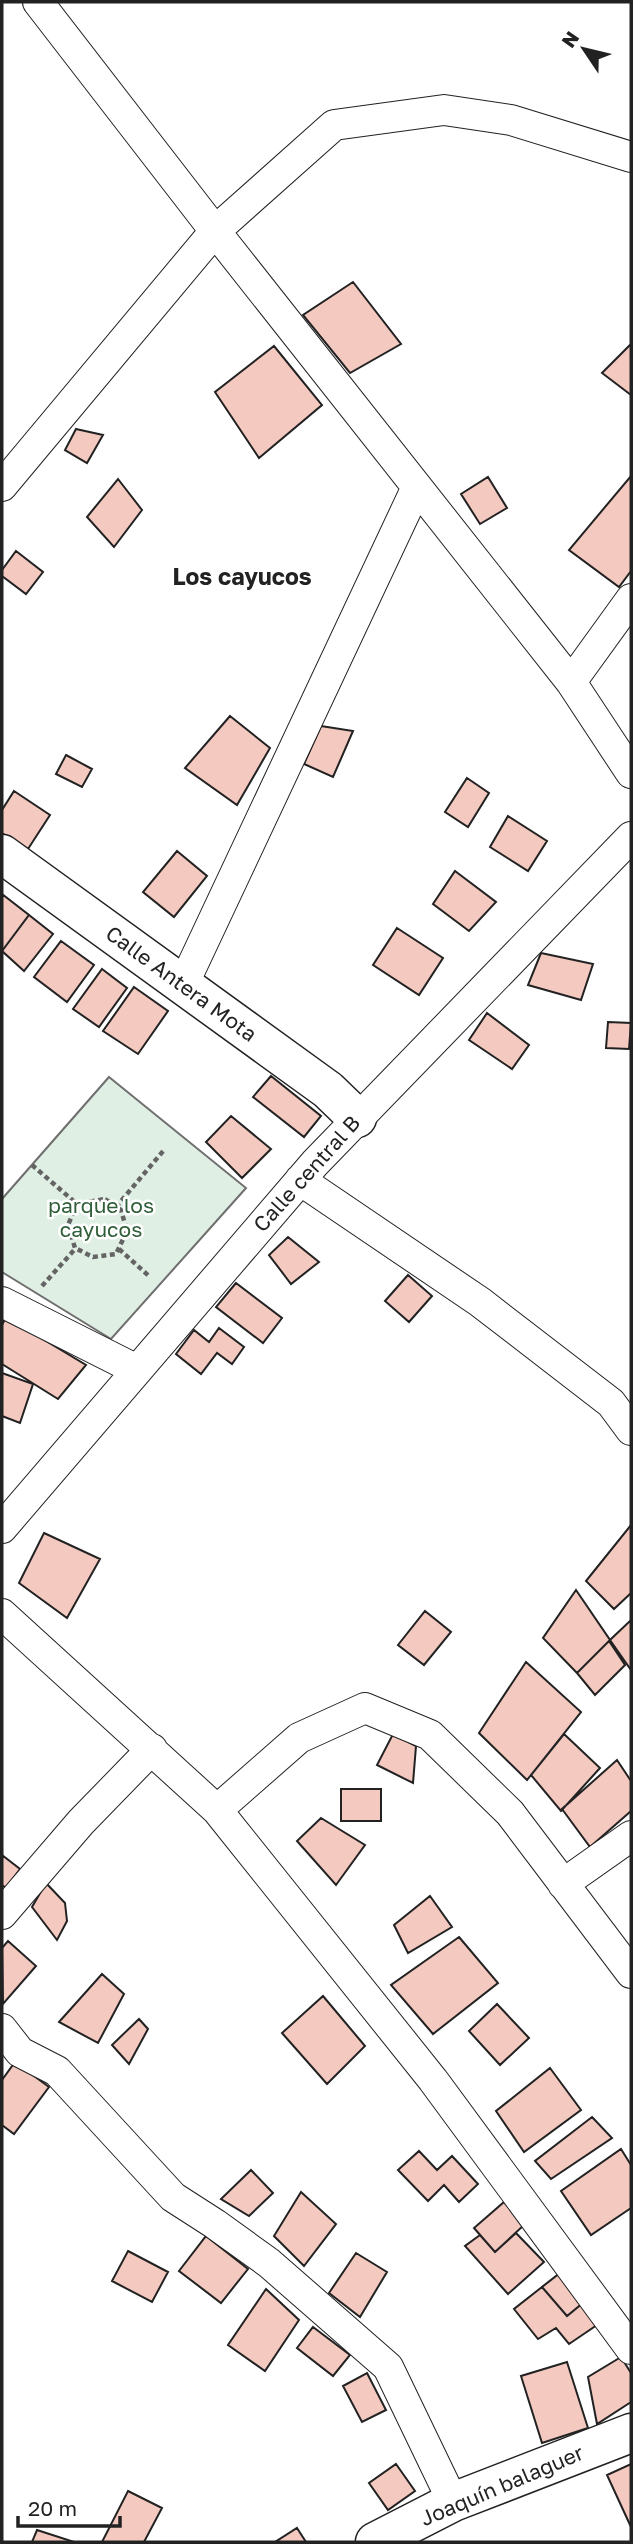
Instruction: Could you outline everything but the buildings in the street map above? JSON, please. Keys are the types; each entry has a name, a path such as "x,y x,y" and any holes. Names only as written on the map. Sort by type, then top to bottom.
{"street":[{"path":"38,2 571,682 631,773"},
{"path":"2,485 215,231 334,125 444,110 511,120 631,158"},
{"path":"183,985 417,487"},
{"path":"571,682 631,599"},
{"name":"Calle central B","path":"2,1528 300,1180 631,837"},
{"name":"Calle Antera Mota","path":"2,853 328,1090 357,1118"},
{"path":"300,1180 480,1302 611,1404 631,1430"},
{"path":"2,1302 137,1370"},
{"path":"2,1614 217,1810 433,2080 631,2349"},
{"path":"217,1810 299,1738 365,1709 430,1735 510,1813 631,1973"},
{"path":"2,1914 81,1822 152,1749"},
{"path":"564,1884 631,1836"},
{"path":"2,2029 20,2053 57,2071 173,2197 270,2263 388,2367 453,2502"},
{"name":"Joaquín balaguer","path":"375,2542 453,2502 631,2433"}],"path":[{"path":"116,1207 164,1150"},
{"path":"32,1165 77,1204"},
{"path":"105,1199 121,1210 127,1231 116,1254 93,1256 76,1248 68,1225 77,1204 105,1199"},
{"path":"36,1293 76,1248"},
{"path":"119,1249 150,1277"}],"green space":[{"name":"parque los cayucos","path":"109,1077 246,1188 111,1339 2,1272 2,1199"}],"district":[{"name":"Los cayucos","path":"242,577"}]}
